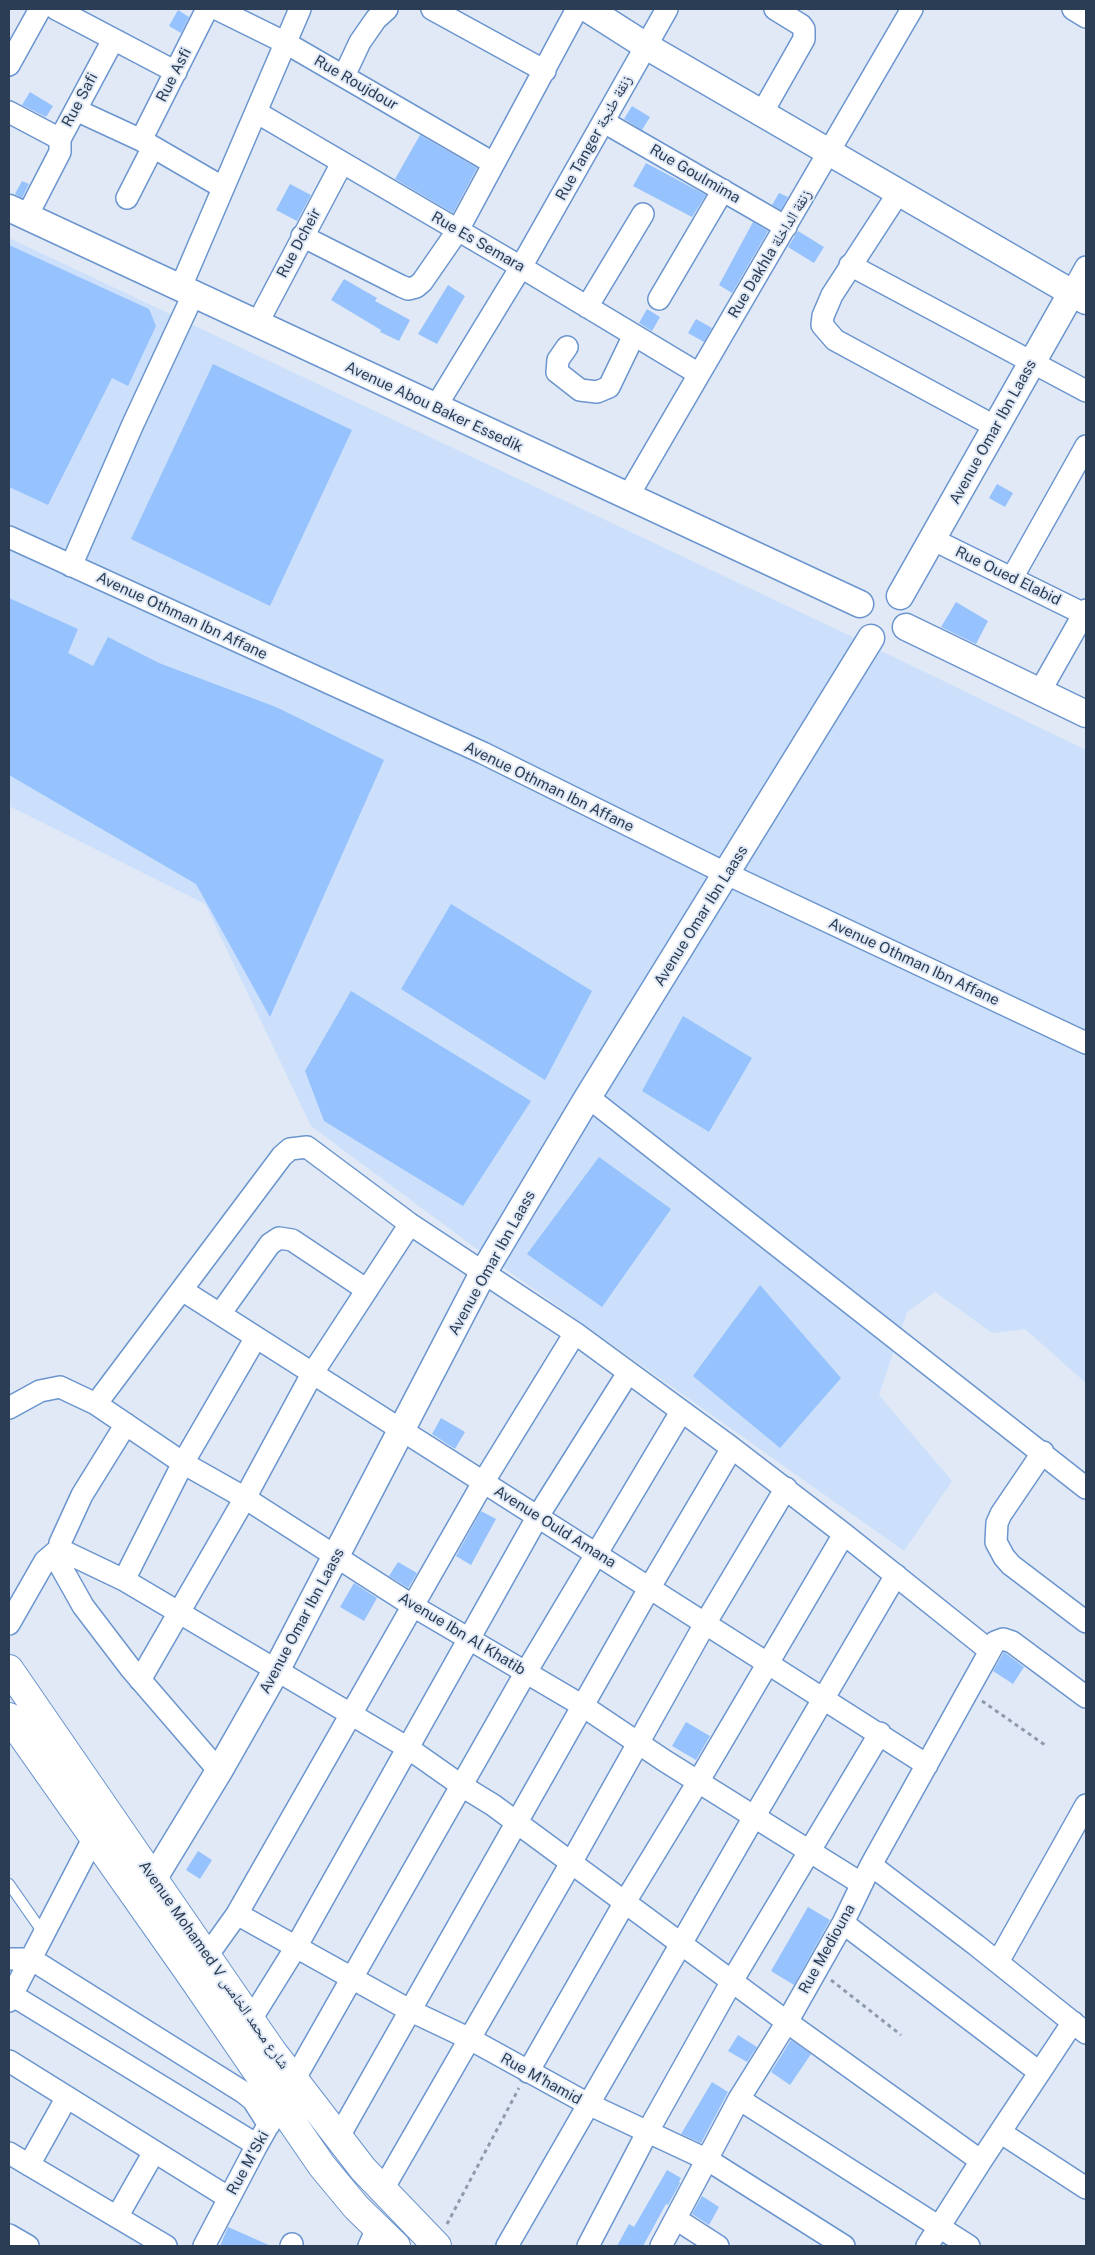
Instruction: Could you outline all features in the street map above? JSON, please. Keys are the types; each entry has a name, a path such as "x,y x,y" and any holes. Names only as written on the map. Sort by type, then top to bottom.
{"main road":[{"name":"Avenue Mohamed V شارع محمد الخامس","path":"9,1669 250,2021 338,2138 436,2246"},
{"name":"Avenue Mohamed V شارع محمد الخامس","path":"9,1717 188,1971 274,2116 322,2166 380,2240"}],"street":[{"path":"9,65 40,9"},
{"name":"Rue Asfi","path":"127,198 176,72 207,9"},
{"name":"Rue Roujdour","path":"217,9 286,43 493,162"},
{"path":"71,566 133,424 187,292 222,187 300,9"},
{"path":"344,76 360,42 376,19 387,9"},
{"path":"432,9 544,71"},
{"path":"302,236 408,289 416,287 422,282 458,230 577,9"},
{"path":"588,9 646,46 1079,296"},
{"name":"Rue Tanger زنقة طنجة","path":"435,408 521,267 667,9"},
{"path":"762,113 804,39 804,29 801,25 775,9"},
{"path":"1072,9 1086,17"},
{"name":"Rue Dakhla زنقة الداخلة","path":"627,498 830,153 909,10"},
{"path":"67,12 113,40 176,72"},
{"name":"Rue Safi","path":"18,212 60,152 60,139 113,40"},
{"path":"76,110 147,144 222,187"},
{"path":"9,112 60,139"},
{"name":"Rue Es Semara","path":"256,112 699,374"},
{"name":"Rue Goulmima","path":"604,122 786,227"},
{"name":"Rue Dcheir","path":"257,324 342,163"},
{"path":"660,299 723,190"},
{"path":"898,192 832,295 823,316 822,325 835,340 996,427"},
{"name":"Avenue Abou Baker Essedik","path":"18,212 627,498 860,604"},
{"path":"587,307 643,214"},
{"path":"850,265 1086,391"},
{"name":"Avenue Omar Ibn Laass","path":"900,596 1032,362 1079,296 1086,267"},
{"path":"567,347 558,360 557,372 580,390 597,392 609,386 634,335"},
{"path":"1012,578 1086,446"},
{"name":"Avenue Othman Ibn Affane","path":"9,537 483,753 726,874 1086,1043"},
{"name":"Rue Oued Elabid","path":"932,539 1085,612"},
{"path":"878,590 886,590 900,596 908,611 906,627 901,633 887,640 871,638 865,634 858,620 860,604 864,598 878,590"},
{"path":"1039,692 1085,612"},
{"path":"906,627 1086,714"},
{"name":"Avenue Omar Ibn Laass","path":"139,1903 155,1880 277,1669 484,1272 588,1097 871,638"},
{"path":"588,1097 1043,1452 1086,1488"},
{"path":"96,1404 282,1156 290,1149 298,1146 314,1150 410,1224 575,1333 732,1448 786,1488 989,1650 999,1639 1012,1642 1086,1697"},
{"path":"140,1680 180,1614 312,1374 410,1224"},
{"path":"220,1314 270,1244 280,1238 292,1240 367,1290"},
{"name":"Avenue Ould Amana","path":"182,1290 255,1339 706,1622 927,1765"},
{"path":"207,1956 237,1914 484,1482 575,1333"},
{"path":"124,1580 183,1463 255,1339"},
{"path":"250,2021 296,1948 538,1516 628,1373"},
{"name":"Avenue Ibn Al Khatib","path":"9,1408 40,1391 60,1386 96,1404 183,1463 245,1498 413,1606 583,1706 698,1782 810,1852 866,1874 998,1962 1080,2028"},
{"name":"Rue M'Ski","path":"204,2246 257,2145 353,1980 526,1672 681,1412"},
{"path":"9,1624 45,1561 59,1549 82,1495 126,1424"},
{"path":"338,2138 650,1587 732,1448"},
{"path":"1043,1452 1001,1514 997,1524 996,1542 1011,1565 1086,1622"},
{"path":"383,2189 571,1863 706,1622 786,1488"},
{"path":"528,2072 625,1902 844,1534"},
{"path":"59,1549 124,1580 408,1748 517,1823 732,1982 980,2161"},
{"path":"59,1549 60,1565 84,1606 140,1680 219,1771"},
{"path":"507,2246 896,1575"},
{"name":"Rue Mediouna","path":"661,2246 739,2099 787,2022 843,1923 866,1874 968,1692 989,1650"},
{"path":"588,2246 648,2130 732,1982 880,1733"},
{"path":"998,1962 1086,1806"},
{"path":"94,1838 10,1998 257,2145"},
{"name":"Rue M'hamid","path":"237,1914 353,1980 470,2040 588,2104 648,2130 708,2160 844,2246"},
{"path":"843,1923 1039,2072"},
{"path":"9,1960 31,1959 243,2092 274,2116"},
{"path":"927,2246 1039,2072 1080,2028"},
{"path":"9,2061 229,2198"},
{"path":"29,2165 67,2097"},
{"path":"739,2099 969,2246"},
{"path":"1000,2132 1086,2188"},
{"path":"117,2217 154,2152"},
{"path":"9,2153 166,2246"},
{"path":"676,2219 708,2244"},
{"path":"9,2235 28,2246"}],"lane":[{"path":"9,1884 44,1934"}],"path":[{"path":"968,1692 1045,1745"},
{"path":"817,1968 901,2035"},
{"path":"436,2246 528,2072"}],"shaded area":[{"path":"9,238 838,630 1086,750 1086,1383 1025,1329 992,1333 935,1292 907,1312 879,1395 952,1481 904,1551 470,1244 311,1126 205,904 9,806"}],"building":[{"path":"178,10 189,17 181,33 169,26"},
{"path":"30,92 53,106 46,117 22,105"},
{"path":"632,106 650,117 642,130 624,119"},
{"path":"420,135 477,168 453,213 395,179"},
{"path":"646,163 706,195 692,217 633,186"},
{"path":"22,181 29,184 22,198 15,194"},
{"path":"290,184 311,195 297,221 276,210"},
{"path":"779,193 788,197 781,210 772,205"},
{"path":"753,222 768,231 732,293 719,285"},
{"path":"798,231 824,247 814,263 788,247"},
{"path":"9,245 149,309 156,326 128,386 112,378 48,505 9,487"},
{"path":"344,279 377,298 375,301 410,320 399,341 380,332 381,330 331,300"},
{"path":"448,285 465,296 437,344 418,334"},
{"path":"647,309 660,317 652,331 639,323"},
{"path":"696,319 712,328 704,342 688,333"},
{"path":"213,364 352,430 270,606 131,539"},
{"path":"997,484 1013,493 1005,507 989,498"},
{"path":"9,598 78,629 68,653 93,666 108,637 159,663 276,707 384,760 270,1017 196,884 9,775"},
{"path":"956,602 988,621 976,644 941,627"},
{"path":"451,904 592,991 545,1080 401,989"},
{"path":"351,991 531,1101 463,1206 324,1121 305,1071"},
{"path":"683,1016 752,1058 709,1132 642,1091"},
{"path":"599,1157 671,1209 602,1307 527,1254"},
{"path":"760,1285 841,1378 780,1448 693,1376"},
{"path":"441,1418 465,1432 455,1449 432,1434"},
{"path":"481,1511 496,1519 471,1565 456,1556"},
{"path":"398,1562 417,1573 408,1588 389,1576"},
{"path":"354,1583 377,1598 364,1621 340,1607"},
{"path":"1004,1652 1024,1667 1013,1684 993,1671"},
{"path":"686,1722 710,1736 696,1760 672,1746"},
{"path":"198,1851 212,1860 200,1879 186,1870"},
{"path":"808,1907 830,1920 794,1985 771,1971"},
{"path":"738,2035 757,2047 747,2062 728,2051"},
{"path":"791,2040 811,2054 790,2085 771,2072"},
{"path":"712,2082 728,2092 701,2143 681,2134"},
{"path":"667,2170 681,2178 680,2183 643,2246 617,2246 629,2224 634,2227"},
{"path":"702,2196 719,2207 709,2225 692,2214"},
{"path":"228,2227 271,2246 220,2246"}]}
